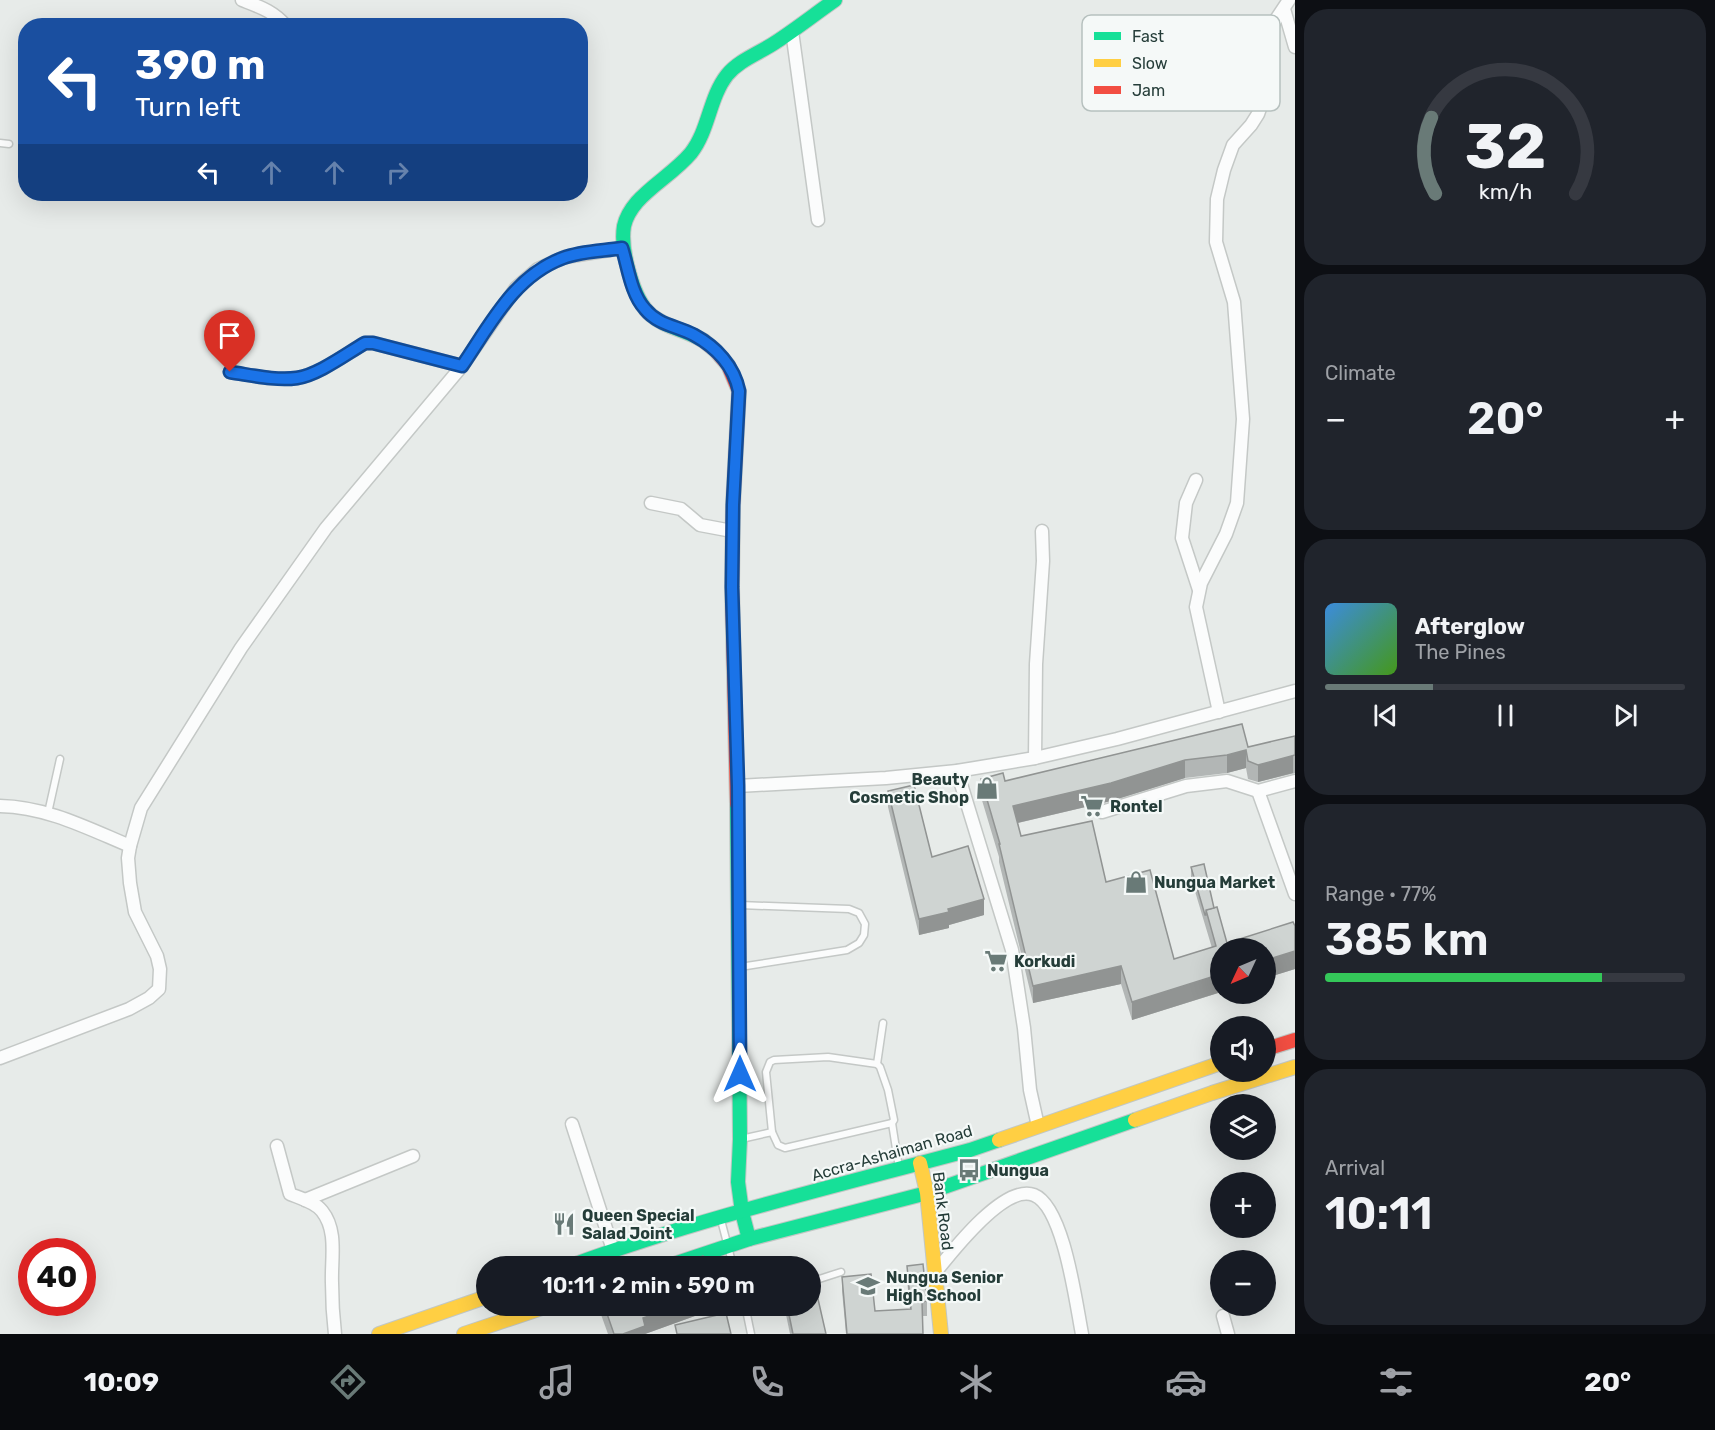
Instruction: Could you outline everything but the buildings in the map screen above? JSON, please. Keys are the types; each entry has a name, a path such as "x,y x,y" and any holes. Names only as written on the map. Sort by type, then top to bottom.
{"main road":[{"path":"749,1239 738,1182 740,1139 738,786 732,531 739,391 736,375 726,361 711,347 693,335 655,319 643,308 635,291 622,248 629,210 636,201 687,159 696,147 703,134 720,85 728,74 737,65 836,0"},
{"path":"1276,1046 1295,1040"},
{"name":"Accra-Ashaiman Road","path":"597,1256 720,1217 970,1150 1210,1067"},
{"path":"698,1256 749,1239 927,1193 1212,1093 1295,1067"},
{"name":"Bank Road","path":"920,1163 927,1193 941,1334"},
{"path":"378,1334 476,1300"},
{"path":"471,1333 520,1316"}],"street":[{"path":"242,0 267,9 280,18"},
{"path":"1287,4 1295,46"},
{"path":"792,31 818,220"},
{"path":"1219,712 1196,607 1206,570 1226,534 1237,503 1243,418 1234,302 1216,242 1217,199 1233,145 1251,125 1259,111"},
{"path":"0,1058 129,1009 149,999 159,989 160,969 157,956 135,912 130,883 128,858 141,808 241,648 326,528 462,366 516,288 538,269 565,257 622,248"},
{"path":"230,372 296,378 317,370 365,343 373,343 462,366"},
{"path":"1196,480 1186,503 1182,538 1199,590"},
{"path":"651,502 681,509 700,525 732,531"},
{"path":"1035,758 1036,664 1043,561 1042,531"},
{"path":"738,786 886,778 957,771 1035,758 1117,739 1295,691"},
{"path":"957,771 1012,950 1024,1028 1030,1090 1038,1126"},
{"path":"1102,812 1186,786 1227,781 1258,791 1295,781"},
{"path":"1258,791 1295,894"},
{"path":"0,806 20,806 60,816 130,846"},
{"path":"572,1124 613,1250"},
{"path":"277,1146 290,1194 321,1209 329,1222 333,1236 332,1286 335,1334"},
{"path":"305,1200 413,1156"},
{"path":"934,1274 971,1228 1002,1203 1023,1194 1034,1195 1046,1204 1054,1216 1063,1241 1082,1334"},
{"path":"1222,1316 1228,1334"}],"lane":[{"path":"0,143 9,144"},
{"path":"48,813 60,759"},
{"path":"739,904 849,909 859,913 865,924 864,935 860,943 848,950 739,967"},
{"path":"877,1064 883,1023"},
{"path":"892,1123 785,1148 778,1145 772,1132 766,1072 770,1062 828,1058 877,1064 888,1090 894,1120 892,1123 899,1169"},
{"path":"740,1139 772,1132"},
{"path":"720,1217 730,1256"},
{"path":"821,1278 841,1272"},
{"path":"747,1316 751,1334"}],"traffic: fast":[{"path":"704,341 663,323 645,308 633,286 626,260 623,236 626,219 643,196 691,153 702,134 716,94 727,75 744,61 770,46 835,0"},
{"path":"737,804 740,1139 738,1182 749,1239"},
{"path":"698,1256 749,1239 927,1193 1135,1120"},
{"path":"599,1256 718,1218 970,1150 999,1140"}],"traffic: slow":[{"path":"999,1140 1210,1067"},
{"path":"1135,1120 1295,1067"},
{"path":"920,1163 927,1193 941,1334"},
{"path":"379,1334 476,1300"},
{"path":"464,1334 518,1316"}],"traffic: jam":[{"path":"704,341 728,365 739,391 733,505 732,587 737,804"},
{"path":"1276,1046 1295,1040"}],"place":[{"name":"Beauty Cosmetic Shop","path":"987,788"},
{"name":"Rontel","path":"1092,806"},
{"name":"Nungua Market","path":"1136,882"},
{"name":"Korkudi","path":"996,961"},
{"name":"Nungua","path":"969,1170"},
{"name":"Queen Special Salad Joint","path":"564,1224"},
{"name":"Nungua Senior High School","path":"868,1286"}],"route":[{"path":"230,372 296,378 317,370 365,343 373,343 462,366 516,288 538,269 565,257 622,248 635,291 643,308 655,319 693,335 726,361 736,375 739,391 733,505 732,587 738,786 740,1074"}]}
